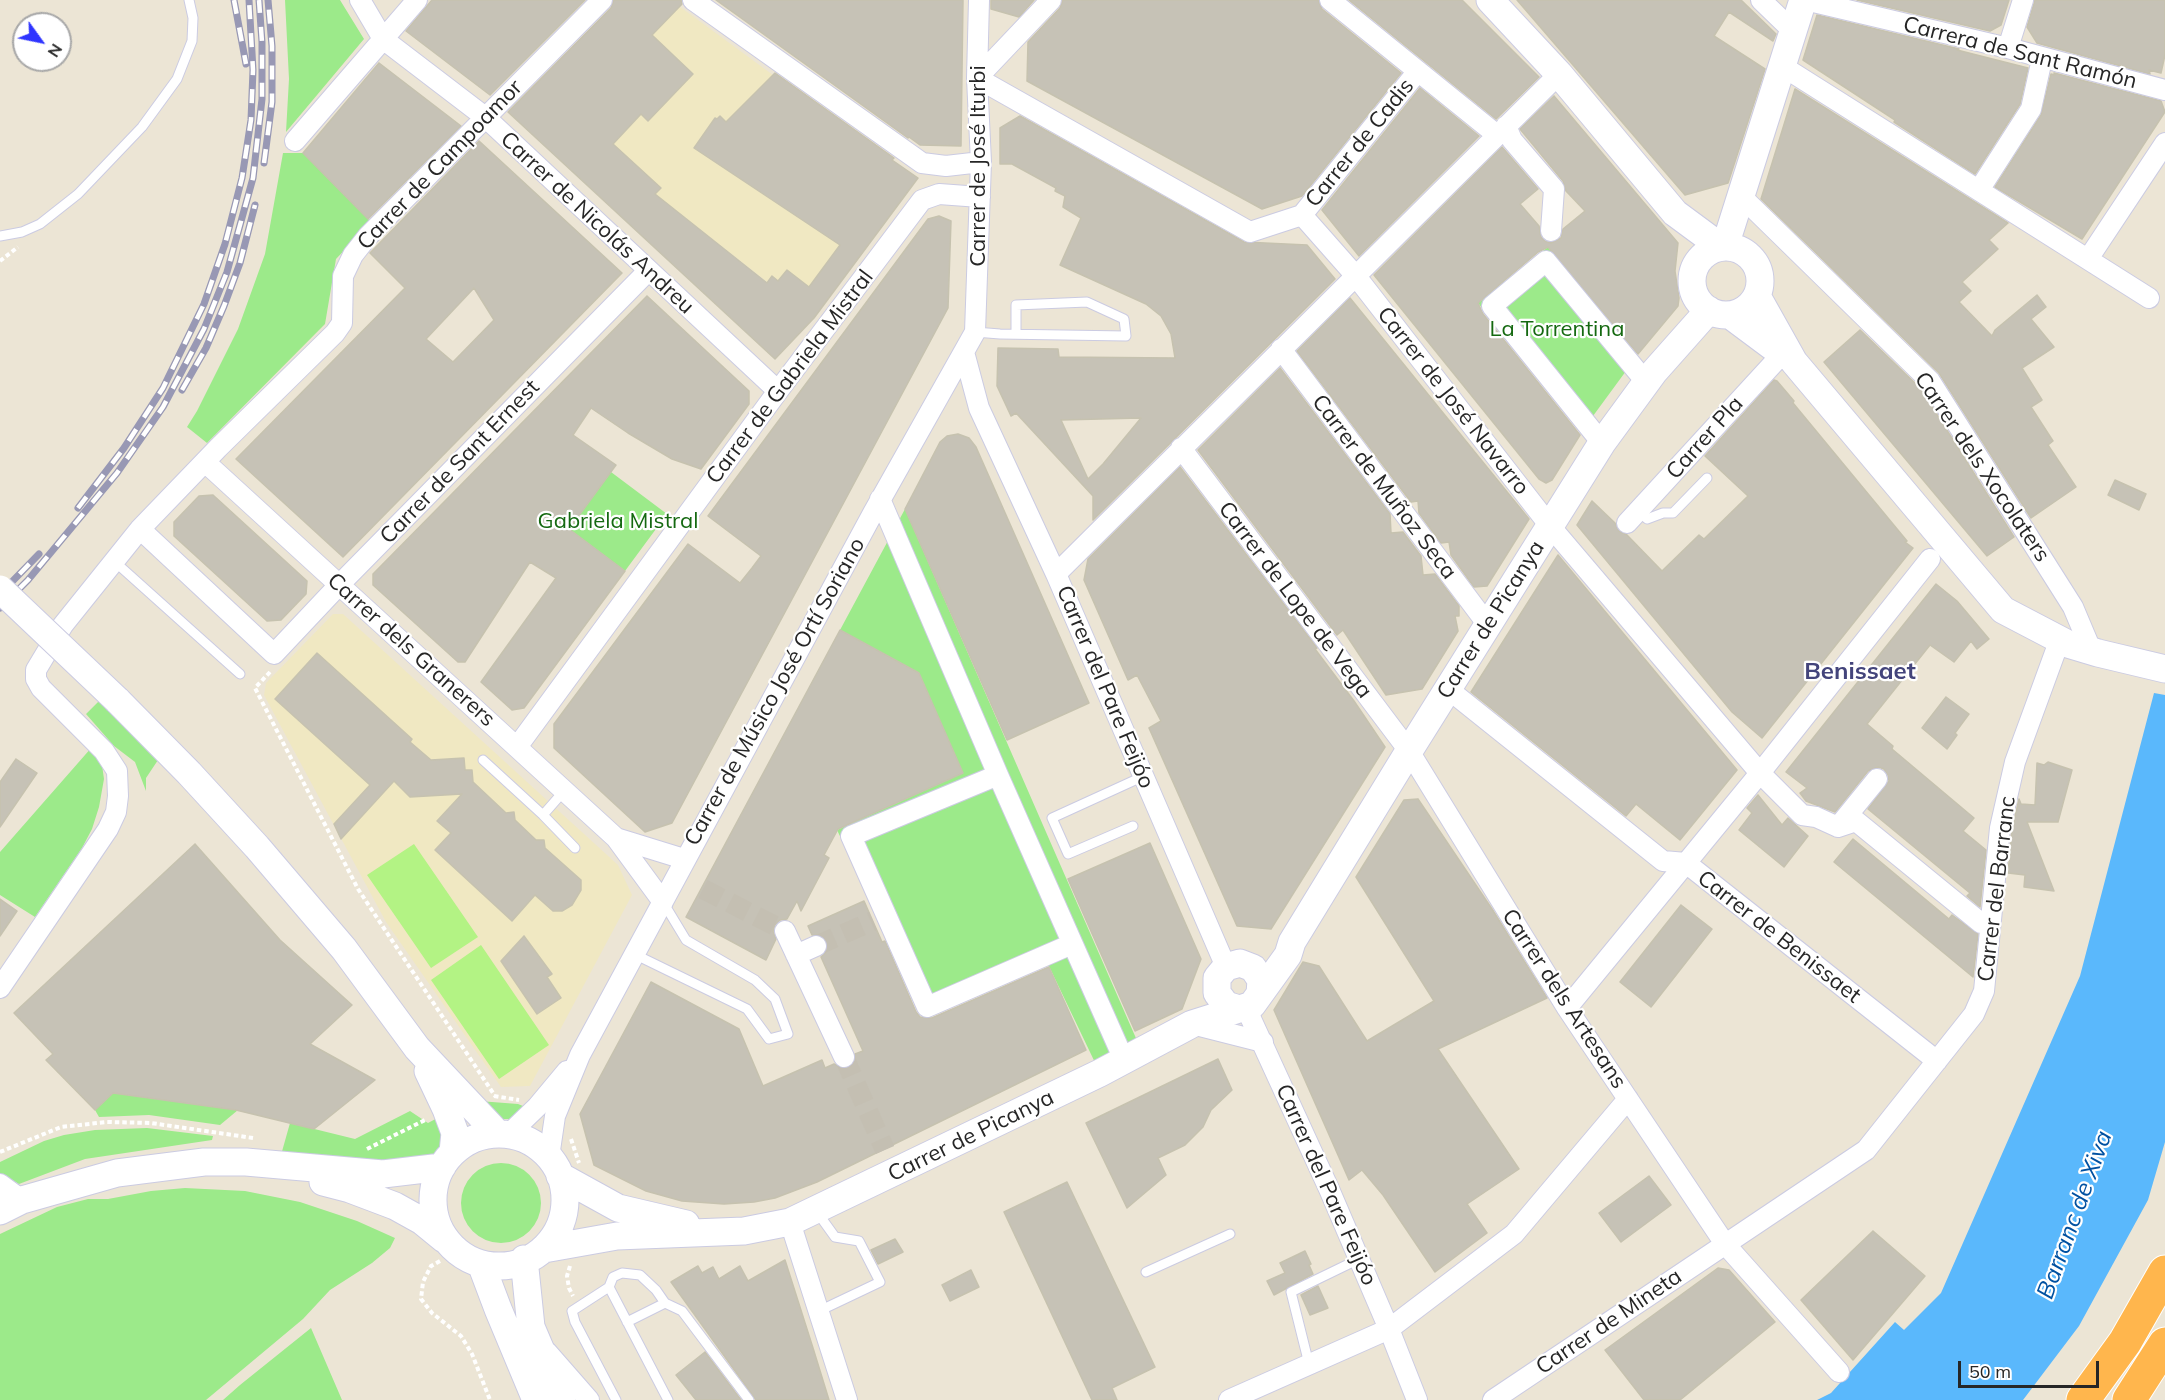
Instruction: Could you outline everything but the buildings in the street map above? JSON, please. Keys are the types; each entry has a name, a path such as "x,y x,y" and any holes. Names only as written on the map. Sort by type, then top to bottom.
{"highway":[{"path":"2083,1400 2124,1342 2165,1272"},
{"path":"2129,1400 2165,1344"}],"street":[{"path":"360,0 383,39"},
{"path":"295,141 417,0"},
{"name":"Carrer de Campoamor","path":"0,988 108,829 116,812 117,771 104,751 41,688 36,679 36,670 63,625 140,529 335,333 342,323 343,276 353,255 368,236 602,0"},
{"path":"693,0 922,163 946,166 981,162"},
{"name":"Carrer de José Iturbi","path":"975,332 981,162 978,78 979,0"},
{"path":"1051,0 978,78 1250,232 1302,215"},
{"path":"1330,0 1418,71 1512,140 1554,189 1551,231"},
{"path":"1490,0 1559,74 1685,221 1758,267 1761,279 1757,296 1751,304 1741,311 1719,312"},
{"path":"1761,0 1793,31"},
{"path":"1732,249 1742,200 1804,0"},
{"name":"Carrera de Sant Ramón","path":"1804,0 2008,48 2042,59 2165,90"},
{"path":"2008,48 2023,0"},
{"name":"Carrer de Nicolás Andreu","path":"383,39 485,117 778,391"},
{"path":"1979,190 2031,108 2042,59"},
{"path":"1782,66 2149,298"},
{"name":"Carrer de Cadis","path":"1302,215 1418,71"},
{"path":"1056,574 1559,74"},
{"path":"2088,260 2165,143"},
{"name":"Carrer de Gabriela Mistral","path":"517,747 778,391 922,201 939,194 980,196"},
{"path":"1685,221 1742,200"},
{"name":"Carrer dels Xocolaters","path":"1742,200 1930,381 2073,606 2079,647"},
{"name":"Carrer de José Navarro","path":"1302,215 1355,275 1550,526"},
{"path":"1685,221 1696,264 1692,279 1695,295 1702,304 1719,312 1788,358"},
{"path":"1696,264 1709,251 1732,249"},
{"path":"1602,443 1492,306 1546,261 1646,382"},
{"name":"Carrer de Sant Ernest","path":"276,659 339,585 648,271"},
{"path":"1757,296 1788,358 2003,610 2079,647 2165,669"},
{"name":"Carrer de Picanya","path":"534,1254 617,1236 744,1231 790,1222 1124,1060 1192,1024 1248,1004 1288,955 1292,942 1409,751 1602,443 1646,382 1719,312"},
{"name":"Carrer de Músico José Ortí Soriano","path":"555,1167 555,1116 580,1055 880,500 975,332"},
{"name":"Carrer de Muñoz Seca","path":"1281,349 1488,625"},
{"name":"Carrer del Pare Feijóo","path":"964,352 979,408 1056,574 1144,776 1237,966"},
{"name":"Carrer Pla","path":"1633,517 1788,358"},
{"name":"Carrer del Pare Feijóo","path":"948,381 979,408"},
{"name":"Carrer de Lope de Vega","path":"1181,448 1409,751"},
{"name":"Carrer dels Granerers","path":"206,462 616,838 663,902"},
{"path":"880,500 1124,1060"},
{"path":"1550,526 1760,772 1802,815 1838,827 1856,821 1981,923"},
{"path":"140,529 276,659"},
{"path":"1568,1008 1930,559"},
{"path":"0,589 117,700 189,773 257,847 344,949 417,1048 503,1134"},
{"name":"Carrer del Barranc","path":"1937,1061 1974,1014 1984,991 2000,828 2016,762 2079,647"},
{"name":"Carrer de Benissaet","path":"1448,689 1663,861 1686,863 1937,1061"},
{"name":"Carrer dels Artesans","path":"1409,751 1568,1008 1725,1244 1839,1372"},
{"path":"998,775 851,836 880,918 927,1006 1072,944"},
{"path":"1838,827 1877,779"},
{"name":"Carrer dels Granerers","path":"616,838 684,859"},
{"path":"785,932 844,1057"},
{"path":"1237,966 1258,974 1261,980 1248,1004 1226,1005 1217,993 1217,978 1237,966 1292,942"},
{"path":"796,955 816,946"},
{"name":"Carrer de Picanya","path":"1192,1024 1217,993"},
{"name":"Carrer del Pare Feijóo","path":"1248,1004 1389,1329 1417,1400"},
{"path":"1192,1024 1263,1042"},
{"path":"417,1048 455,1133 448,1160 435,1186 434,1204 437,1221 450,1245"},
{"name":"Carrer de Músico José Ortí Soriano","path":"503,1134 537,1107 580,1055"},
{"path":"1725,1244 1866,1150 1937,1061"},
{"path":"1229,1400 1389,1329 1514,1234 1628,1099"},
{"path":"0,1184 11,1206 117,1173 204,1162 246,1162 382,1174 448,1160 472,1139 503,1134 531,1142 555,1167 564,1206 555,1234 534,1254 510,1265 492,1267 481,1264 450,1245 422,1221 395,1206 350,1188 246,1162"},
{"name":"Carrer de Picanya","path":"555,1167 618,1208 678,1222 744,1231"},
{"path":"790,1222 847,1400"},
{"name":"Carrer de Mineta","path":"1492,1400 1725,1244"},
{"path":"534,1254 531,1327 562,1400"},
{"path":"481,1264 536,1400"},
{"path":"539,1347 548,1352 589,1400"}],"lane":[{"path":"0,236 22,232 40,224 78,194 142,127 177,80 192,41 193,18 189,1"},
{"path":"975,332 1016,334 1049,335 1126,336 1124,319 1087,302 1016,305 1016,334"},
{"path":"1633,517 1647,519 1663,513 1673,513 1707,478"},
{"path":"114,561 240,674"},
{"path":"483,760 575,848"},
{"path":"1133,826 1068,854 1052,818 1144,776"},
{"path":"543,815 564,790"},
{"path":"634,954 747,1009 769,1039 788,1034 775,999 755,980 686,940 663,902"},
{"path":"816,1210 835,1237 859,1241 880,1282 819,1311"},
{"path":"1146,1272 1230,1234"},
{"path":"1309,1364 1291,1292 1359,1259"},
{"path":"616,1400 575,1322 573,1311 609,1287 613,1277 622,1273 640,1275 656,1290 665,1303 682,1311 749,1400"},
{"path":"609,1287 668,1400"},
{"path":"627,1322 665,1303"}],"path":[{"path":"276,659 255,688 358,888 496,1096 525,1101"},
{"path":"360,1153 446,1109"},
{"path":"0,1152 61,1127 107,1122 162,1124 264,1140"},
{"path":"450,1245 431,1266 423,1282 421,1299 432,1313 461,1336 472,1354 490,1400"}],"shaded area":[{"path":"679,6 773,75 734,115 872,240 813,318 655,194 660,187 612,145 628,127 590,100"},
{"path":"333,614 343,614 618,865 632,895 530,1086 501,1087 386,922 264,695 266,683"}],"green space":[{"path":"285,0 340,0 364,39 286,132 289,79"},
{"path":"283,153 303,153 371,222 336,259 325,324 207,443 187,427 238,329 265,254"},
{"name":"La Torrentina","path":"1548,247 1637,356 1582,431 1478,303"},
{"name":"Gabriela Mistral","path":"611,472 667,514 625,571 569,529"},
{"path":"905,509 1142,1052 1100,1073 1046,960 923,1014 890,939 837,830 963,773 919,673 840,630"},
{"path":"99,701 158,760 146,778 146,791 135,762 114,746 86,714"},
{"path":"92,747 102,765 104,779 92,829 82,848 35,917 0,895 0,852"},
{"path":"414,844 478,937 431,968 367,875"},
{"path":"481,945 549,1045 499,1079 431,980"},
{"path":"113,1093 238,1110 220,1125 149,1115 99,1117 95,1110"},
{"path":"479,1101 518,1104 524,1108 514,1119 501,1119"},
{"path":"410,1111 428,1123 443,1115 440,1152 431,1158 399,1162 281,1155 290,1123 355,1139"},
{"path":"147,1128 213,1136 212,1140 85,1159 19,1184 0,1173 0,1162 44,1141 95,1130"},
{"path":"501,1163 516,1166 529,1175 538,1188 541,1203 538,1218 529,1231 516,1240 501,1243 486,1240 473,1231 464,1218 461,1203 464,1188 473,1175 486,1166"},
{"path":"185,1188 245,1191 300,1202 357,1221 395,1238 390,1248 372,1263 330,1290 303,1319 206,1400 0,1400 0,1234 57,1207 88,1199 108,1199 151,1191"},
{"path":"311,1328 342,1400 223,1400 240,1385"}],"water":[{"name":"Barranc de Xiva","path":"2154,693 2165,695 2165,1142 2148,1200 2079,1326 2023,1400 1817,1400 1831,1393 1895,1322 1904,1330 1941,1293 2080,976"}],"tunnel":[{"path":"703,889 785,931"},
{"path":"816,946 873,921"},
{"path":"844,1057 885,1150"}],"railway":[{"path":"234,0 246,64"},
{"path":"78,508 124,448 163,388 204,304 225,244 242,178 251,120 253,70 249,0"},
{"path":"0,608 28,580 117,473 163,407 204,329 227,272 253,178 262,99 259,0"},
{"path":"264,163 272,102 272,46 268,0"},
{"path":"182,390 206,348 224,306 240,263 255,205"},
{"path":"0,594 39,554"}],"district":[{"name":"Benissaet","path":"1860,672"}]}
